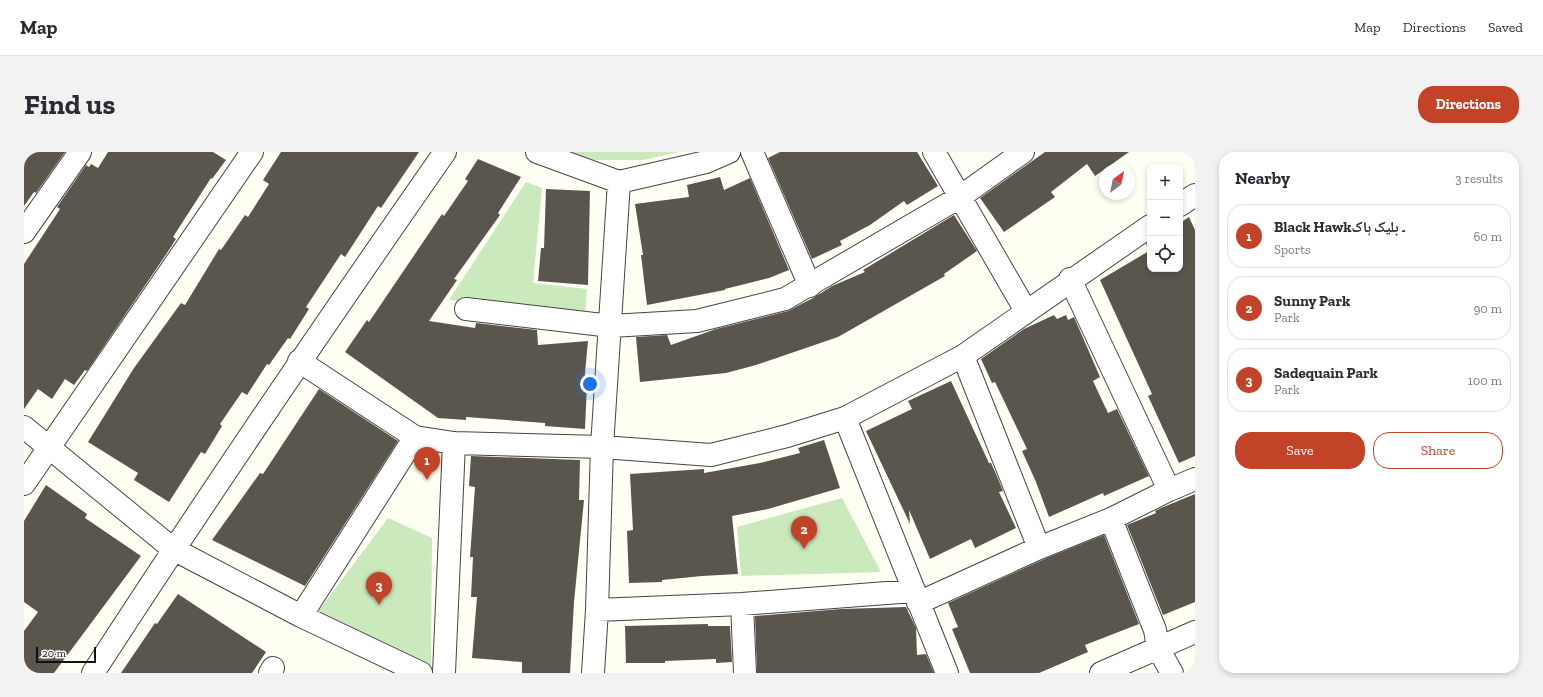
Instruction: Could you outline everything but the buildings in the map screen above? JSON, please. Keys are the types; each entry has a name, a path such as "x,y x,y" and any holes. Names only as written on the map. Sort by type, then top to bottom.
{"street":[{"path":"24,232 80,152"},
{"path":"24,484 50,449 252,152"},
{"path":"93,673 173,549 299,361 445,152"},
{"path":"537,152 619,182 706,162 729,152"},
{"path":"752,152 810,286"},
{"path":"934,152 1026,311"},
{"path":"466,308 611,326 697,321 785,299 810,286 960,197 1023,152"},
{"path":"593,673 597,610 602,447 611,326 619,182"},
{"path":"299,361 415,437 454,443 602,447 711,455 787,436 845,418 963,356 1070,280 1147,228"},
{"path":"1070,280 1169,490"},
{"path":"963,356 1039,548"},
{"path":"845,418 915,597 947,673"},
{"path":"24,427 173,549 301,616 421,673"},
{"path":"301,616 415,437"},
{"path":"444,673 454,443"},
{"path":"597,610 915,597 1111,519 1169,490 1195,479"},
{"path":"1111,519 1156,630 1158,648 1172,673"},
{"path":"742,604 745,673"},
{"path":"1101,673 1195,632"}],"green space":[{"path":"557,152 679,152 643,160 590,160"},
{"path":"526,182 542,188 533,283 587,289 585,315 449,300"},
{"path":"842,498 881,572 741,576 737,527"},
{"path":"388,518 432,538 431,666 317,613"}],"place":[{"name":"Black Hawk۔ بلیک ہاک","path":"427,480"},
{"name":"Sunny Park","path":"804,549"},
{"name":"Sadequain Park","path":"379,605"}]}
